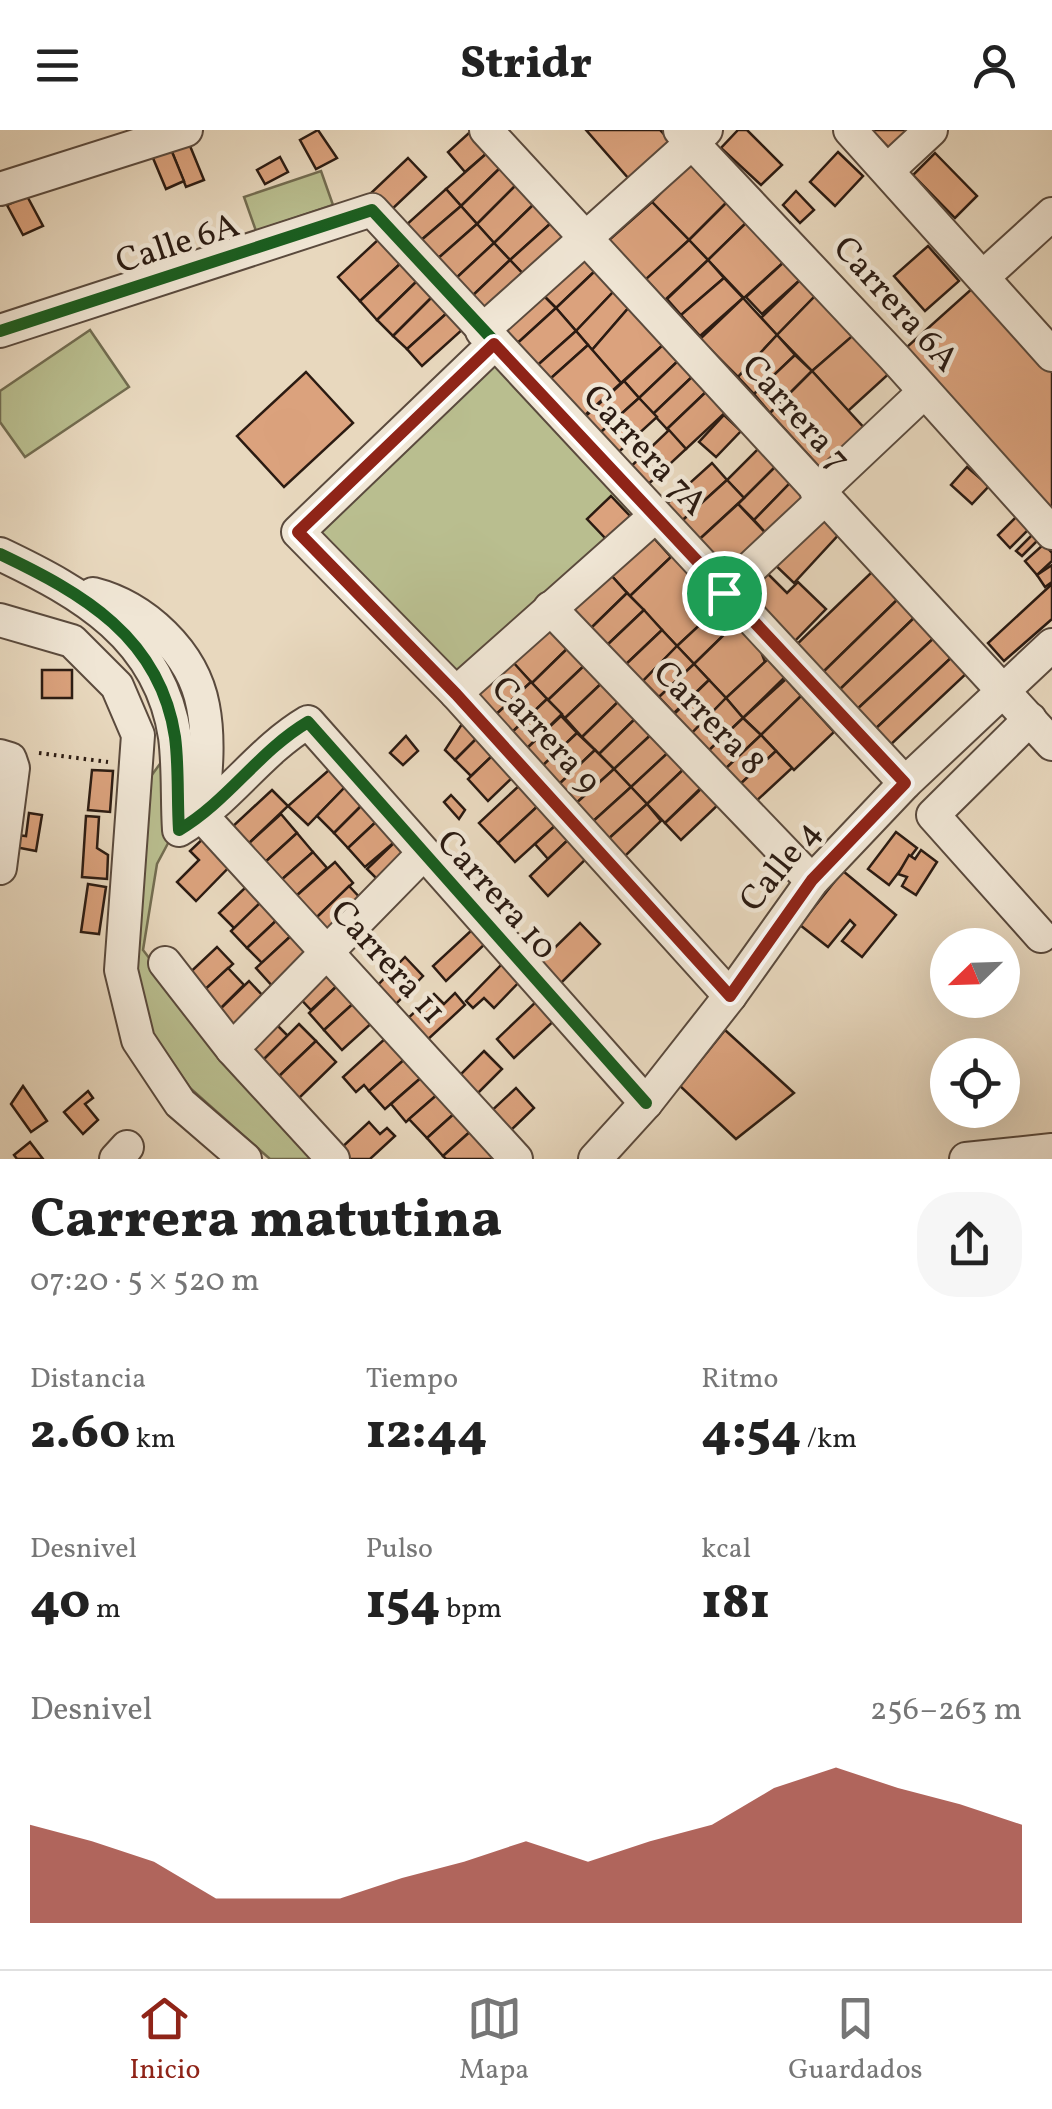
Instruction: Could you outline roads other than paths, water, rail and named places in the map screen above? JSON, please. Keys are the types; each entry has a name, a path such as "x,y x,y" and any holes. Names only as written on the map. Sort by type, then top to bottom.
{"street":[{"path":"0,189 186,130"},
{"name":"Carrera 7","path":"486,130 820,497 1004,688 1052,744"},
{"path":"850,130 1052,355"},
{"path":"888,170 931,130"},
{"path":"488,337 584,236 693,134"},
{"name":"Carrera 6A","path":"693,134 1052,533"},
{"name":"Calle 6A","path":"0,331 372,210"},
{"name":"Carrera 7A","path":"372,210 724,593 905,783"},
{"path":"983,277 1052,214"},
{"name":"Carrera 9","path":"488,337 298,532 456,694 730,996"},
{"path":"724,593 924,392"},
{"path":"456,694 654,517"},
{"path":"0,554 74,589 117,600 144,618 183,656 203,704 202,816 179,830 174,735 159,688 131,639 74,589"},
{"name":"Carrera 8","path":"550,608 812,880"},
{"path":"0,620 72,641 117,686 138,735 121,970 138,1040 156,1073 180,1103 245,1159"},
{"name":"Calle 4","path":"595,1159 646,1103 730,996 812,880 905,783 1052,646"},
{"path":"1030,719 933,815 1041,936"},
{"name":"Carrera 10","path":"202,816 284,736 308,722 646,1103"},
{"path":"138,774 174,735"},
{"path":"0,868 14,768 4,757"},
{"name":"Carrera 11","path":"202,816 516,1159"},
{"path":"232,1049 422,854"},
{"path":"165,962 232,1049 333,1159"},
{"path":"966,1159 1052,1150"}]}
